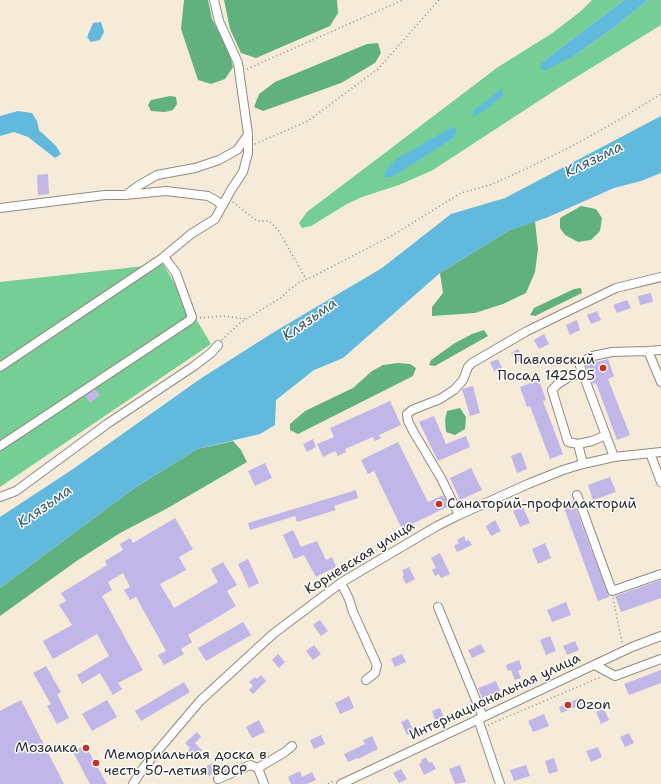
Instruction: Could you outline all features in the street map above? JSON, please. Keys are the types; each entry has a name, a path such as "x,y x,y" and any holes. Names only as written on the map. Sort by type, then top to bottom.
{"street":[{"path":"0,367 163,258 191,234 215,219 227,197 244,172 248,147 248,134 238,63 219,20 214,0"},
{"path":"125,196 138,186 157,175 195,168 219,160 237,150 246,140 248,134"},
{"path":"0,208 105,195 125,196 166,191 208,196 217,200 222,206"},
{"path":"0,446 190,320 192,317 176,273 163,258"},
{"path":"459,515 441,478 413,431 408,421 407,414 412,410 440,399 454,390 463,380 468,367 472,363 527,331 616,288 661,277"},
{"path":"0,497 16,491 107,424 194,366 211,353 218,345"},
{"path":"614,457 580,366 582,362 593,356 612,352 661,350"},
{"path":"648,351 661,382"},
{"path":"582,374 569,377 552,390 568,442 578,444 592,441 606,435"},
{"path":"578,444 583,464"},
{"name":"Корневская улица","path":"133,784 144,767 200,702 273,634 340,583 436,526 528,484 583,464 614,457 661,452"},
{"path":"650,453 661,482"},
{"path":"577,495 612,590 661,574"},
{"path":"340,583 349,599 353,612 377,665 375,673 366,680"},
{"path":"438,607 481,721 500,784"},
{"name":"Интернациональная улица","path":"340,784 481,721 632,647 661,636"},
{"path":"595,665 615,676 661,659"},
{"path":"258,768 285,752 292,746"},
{"path":"218,778 250,765 258,768 264,784"}],"path":[{"path":"242,72 404,0"},
{"path":"248,147 308,121 378,70 439,0"},
{"path":"218,345 228,332 282,297 300,282 393,235 461,192 490,185 530,167 618,121 661,94"},
{"path":"227,197 257,221 269,221 278,230 306,279"},
{"path":"197,319 223,316 248,319"},
{"path":"612,590 623,647"},
{"path":"481,721 609,673"}],"green space":[{"path":"184,0 208,0 212,19 229,51 233,67 225,79 211,84 198,80 181,29"},
{"path":"224,0 337,0 338,13 330,26 256,58 241,53 230,29"},
{"path":"592,0 624,0 541,63 575,55 612,29 648,0 661,0 661,25 557,89 433,170 399,185 362,197 347,204 311,226 302,228 299,223 307,212 498,67 551,34 581,11","holes":["454,126 454,138 427,154 449,129"]},
{"path":"378,43 381,53 375,63 341,83 263,111 254,107 259,94 275,82 367,44"},
{"path":"170,96 176,97 177,104 173,110 165,112 151,111 148,105 151,100"},
{"path":"581,206 596,209 602,218 600,231 591,240 578,242 565,235 560,228 560,218"},
{"path":"535,221 538,249 535,272 526,293 503,304 475,313 432,316 432,307 443,293 440,273 508,231"},
{"path":"163,264 211,344 0,487 0,282"},
{"path":"581,288 582,293 535,316 530,315 534,308 574,289"},
{"path":"484,330 488,336 435,366 429,365 431,360 455,343 472,334"},
{"path":"398,363 410,364 416,368 413,376 298,434 290,430 290,424 305,411 353,388 372,371 383,365"},
{"path":"460,408 466,417 465,429 455,435 446,432 445,420 447,411"},
{"path":"233,441 241,450 247,462 166,509 120,533 78,560 0,616 0,588 133,489 197,449"}],"water":[{"path":"624,0 648,0 612,29 575,55 547,70 541,70 541,63"},
{"path":"101,22 104,32 100,40 91,42 87,37 93,23"},
{"path":"503,88 503,95 484,111 473,117 473,111"},
{"path":"18,111 32,113 37,121 39,130 56,146 61,154 55,158 28,137 14,132 0,136 0,116"},
{"name":"Клязьма","path":"661,116 661,173 641,181 614,188 546,218 508,231 440,273 343,358 314,370 276,400 275,425 260,434 197,449 133,489 0,588 0,517 73,469 200,379 274,332 382,268 451,214 505,198"},
{"path":"454,126 457,131 454,138 392,177 384,177 386,170 398,158"}],"building":[{"path":"48,174 49,194 38,195 37,175"},
{"path":"651,293 653,302 640,305 638,296"},
{"path":"627,300 631,308 617,313 613,305"},
{"path":"597,311 601,320 591,324 587,315"},
{"path":"577,320 580,330 570,335 566,325"},
{"path":"544,334 549,344 539,349 534,340"},
{"path":"518,349 524,359 517,363 511,353"},
{"path":"498,359 502,368 494,371 490,362"},
{"path":"608,359 614,376 608,379 630,435 617,440 596,383 593,384 586,366 595,361 597,362"},
{"path":"539,380 546,400 543,401 563,454 550,459 530,406 527,407 520,387"},
{"path":"473,386 480,413 470,416 462,389"},
{"path":"95,389 100,395 90,403 85,396"},
{"path":"390,401 401,425 379,435 381,438 375,441 373,437 345,449 346,452 338,456 335,451 323,457 317,444 334,437 330,428"},
{"path":"434,416 446,444 466,436 470,447 438,461 419,422"},
{"path":"313,439 316,447 307,452 303,444"},
{"path":"398,442 428,502 443,495 449,506 402,529 374,471 368,474 361,460"},
{"path":"521,452 527,469 517,473 511,456"},
{"path":"265,463 272,478 255,486 248,471"},
{"path":"471,468 482,490 460,500 450,478"},
{"path":"610,477 616,492 593,500 588,485"},
{"path":"356,490 358,498 334,506 336,510 297,522 295,516 250,530 248,523"},
{"path":"573,501 609,597 598,601 563,505"},
{"path":"523,507 530,523 520,527 513,511"},
{"path":"175,518 193,549 179,557 186,570 160,584 174,608 218,582 211,569 223,562 237,585 227,591 236,606 188,635 192,642 181,649 184,654 164,665 158,655 166,651 136,597 130,600 124,590 130,587 123,573 108,582 112,590 102,596 143,670 118,683 122,689 113,695 100,673 82,684 77,675 109,656 97,634 53,659 43,641 72,625 59,605 66,601 61,593 107,565 105,561 123,550 120,544 130,538 133,543"},
{"path":"495,520 501,531 491,536 486,526"},
{"path":"293,530 301,547 317,541 326,560 332,557 336,567 316,577 304,555 294,559 283,535"},
{"path":"464,536 466,541 469,540 472,545 457,552 454,546 459,543 457,540"},
{"path":"545,543 551,558 538,564 532,549"},
{"path":"440,553 450,574 441,578 439,574 435,576 432,570 436,568 431,558"},
{"path":"248,559 259,583 249,588 238,564"},
{"path":"409,567 415,579 406,584 402,576 404,575 402,570"},
{"path":"661,580 661,598 621,612 615,596"},
{"path":"566,602 571,615 552,622 547,610"},
{"path":"320,620 328,631 321,636 313,625"},
{"path":"243,622 251,635 206,661 198,648"},
{"path":"550,636 556,651 546,655 540,640"},
{"path":"575,641 579,650 567,655 563,646"},
{"path":"481,644 485,652 472,658 468,650"},
{"path":"314,645 321,654 313,660 306,651"},
{"path":"278,654 285,662 279,668 272,660"},
{"path":"402,654 406,662 395,667 391,659"},
{"path":"519,660 522,669 518,671 521,678 515,680 511,670 508,671 506,665"},
{"path":"46,666 61,692 57,694 69,718 57,724 47,706 51,704 33,673"},
{"path":"661,670 661,683 629,695 624,684"},
{"path":"261,675 266,681 253,694 249,690 253,686 249,682 255,677 257,679"},
{"path":"496,681 500,691 482,698 478,688"},
{"path":"184,682 190,692 141,721 135,711"},
{"path":"349,696 354,708 340,714 335,703"},
{"path":"582,697 585,703 561,713 559,707"},
{"path":"21,700 64,784 0,784 0,711"},
{"path":"107,700 117,717 92,731 82,714"},
{"path":"440,708 445,720 436,723 432,711"},
{"path":"604,709 609,720 601,724 596,712"},
{"path":"544,714 549,726 533,732 528,721"},
{"path":"408,719 414,732 407,735 401,722"},
{"path":"259,720 265,732 252,738 246,727"},
{"path":"197,732 201,737 195,743 202,750 193,759 187,752 190,748 185,743"},
{"path":"629,733 634,743 625,747 620,737"},
{"path":"321,735 325,744 314,749 310,740"},
{"path":"372,736 378,749 358,759 357,758 348,762 344,754 365,744 363,740"},
{"path":"85,745 107,784 90,784 73,752"},
{"path":"598,747 602,757 591,762 586,751"},
{"path":"426,757 429,763 432,762 436,769 424,775 419,764 422,762 421,760"},
{"path":"554,758 558,771 549,774 545,761"},
{"path":"212,763 217,770 209,776 204,768"},
{"path":"460,765 466,782 455,784 449,769"},
{"path":"526,765 530,776 514,781 510,770"},
{"path":"401,769 407,779 399,783 393,773"},
{"path":"300,771 302,777 312,772 316,780 307,784 291,784 288,777"}],"place":[{"name":"Павловский Посад 142505","path":"603,368"},
{"name":"Санаторий-профилакторий","path":"439,504"},
{"name":"Ozon","path":"568,705"},
{"name":"Мозаика","path":"86,748"},
{"name":"Мемориальная доска в честь 50-летия ВОСР","path":"96,763"}]}
